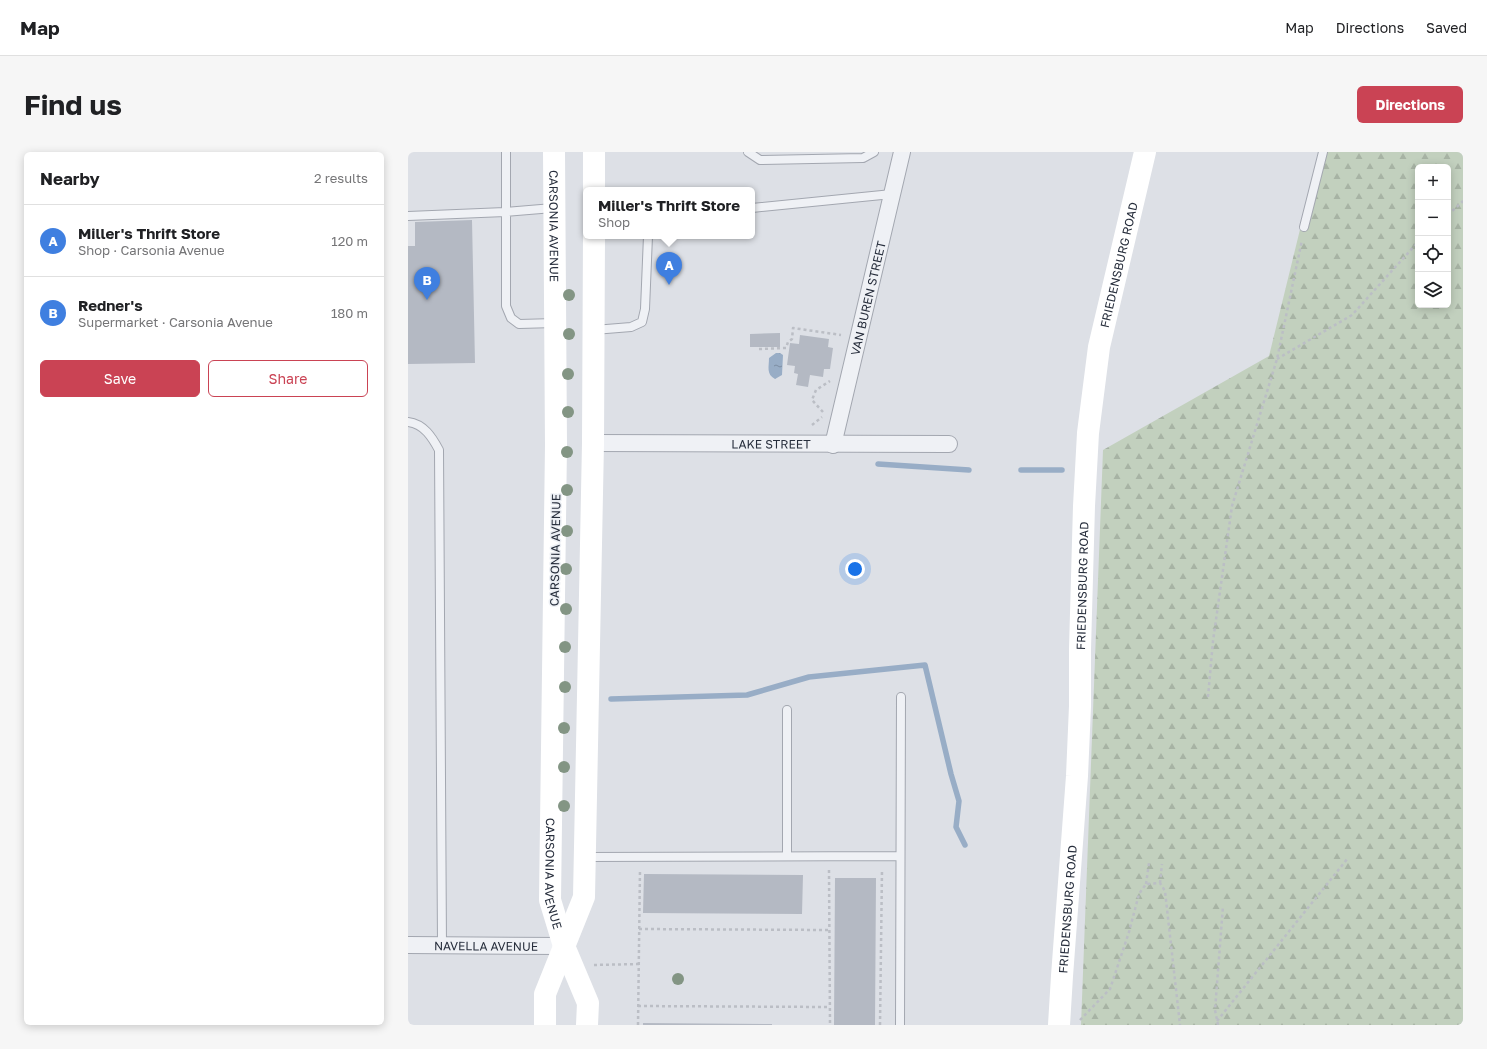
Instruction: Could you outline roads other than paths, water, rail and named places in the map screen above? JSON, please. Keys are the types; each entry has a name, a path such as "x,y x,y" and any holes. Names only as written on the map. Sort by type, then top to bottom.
{"street":[{"name":"CARSONIA AVENUE","path":"554,152 556,445 550,900 564,946 588,1003 587,1025"},
{"path":"594,152 594,187"},
{"name":"VAN BUREN STREET","path":"833,445 902,152"},
{"name":"FRIEDENSBURG ROAD","path":"1059,1025 1078,776 1084,506 1088,433 1100,347 1145,152"},
{"name":"CARSONIA AVENUE","path":"544,1025 545,994 584,897 593,443 594,239"},
{"name":"LAKE STREET","path":"593,443 833,445 949,444"},
{"name":"NAVELLA AVENUE","path":"408,945 564,946"}],"lane":[{"path":"506,152 506,306 511,318 519,324 555,323"},
{"path":"748,152 760,160 863,158 874,152"},
{"path":"1304,227 1323,152"},
{"path":"755,208 892,194"},
{"path":"408,216 505,212 554,208"},
{"path":"593,330 631,327 642,322 645,309 648,239"},
{"path":"408,422 416,423 431,435 439,450 442,945"},
{"path":"900,1025 901,697"},
{"path":"786,856 787,710"},
{"path":"584,857 900,856"}],"water":[{"path":"776,353 783,355 782,375 775,379 769,373 769,358"}],"waterway":[{"path":"878,464 969,470"},
{"path":"1021,470 1062,470"},
{"path":"611,699 747,695 809,677 925,665 951,774 959,801 956,827 965,845"}],"place":[{"name":"Miller's Thrift Store","path":"669,285"},
{"name":"Redner's","path":"427,300"}]}
